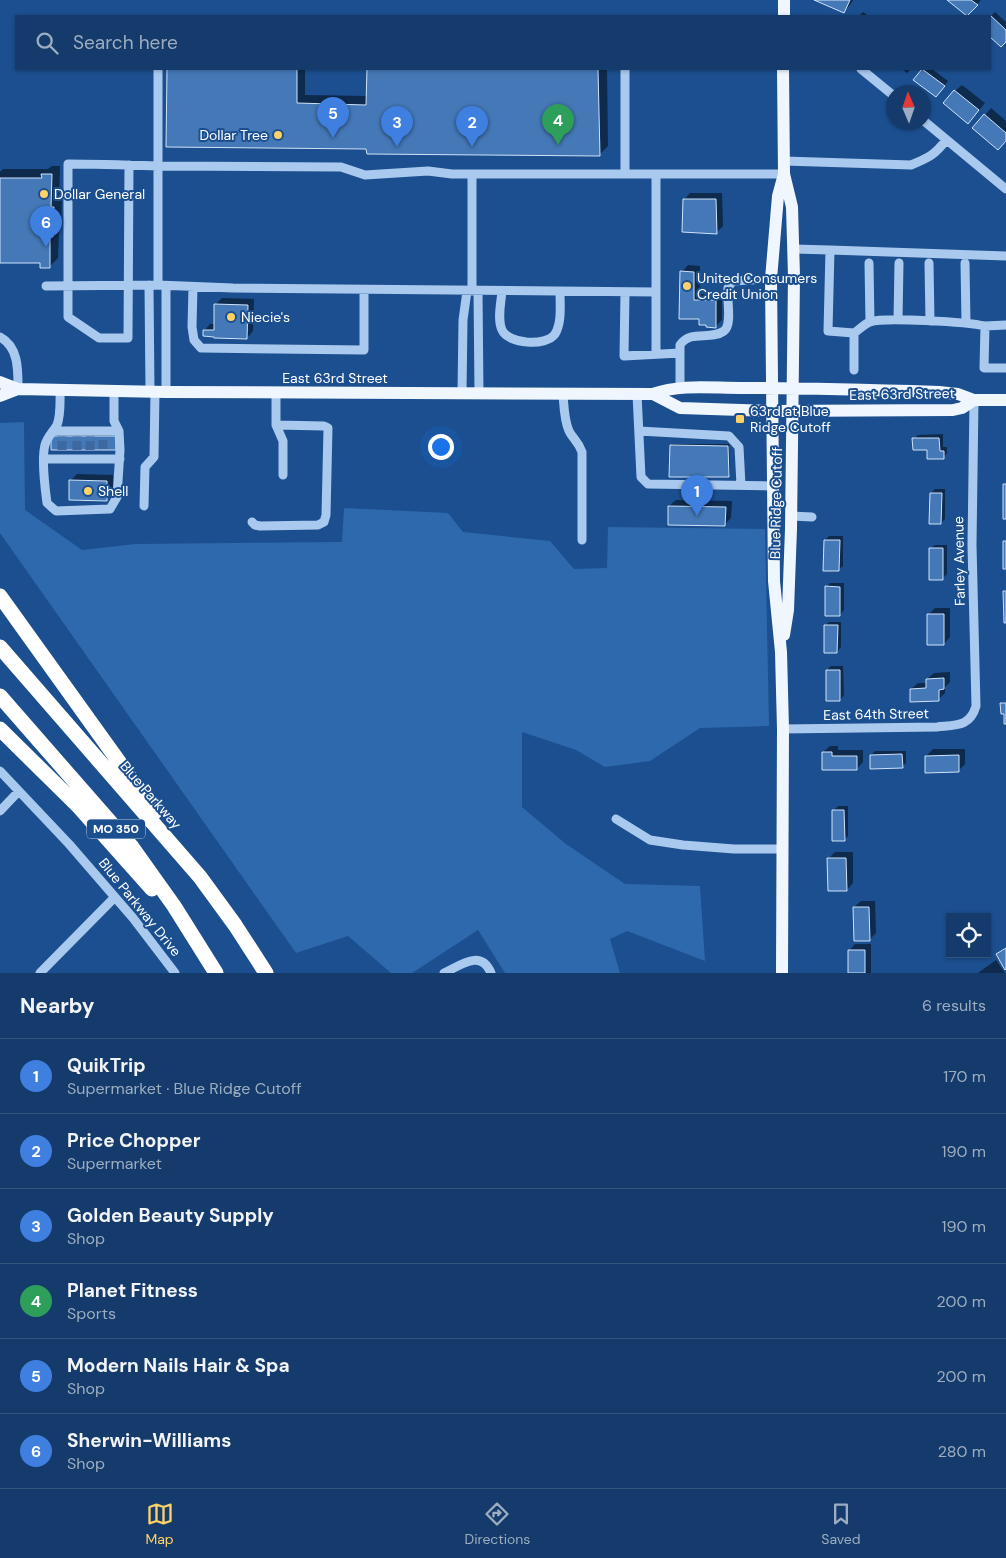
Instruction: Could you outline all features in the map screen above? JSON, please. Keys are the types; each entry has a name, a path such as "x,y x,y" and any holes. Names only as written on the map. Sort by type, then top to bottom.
{"highway":[{"path":"0,596 200,877"},
{"name":"Blue Parkway","path":"0,647 200,877 235,925 266,973"},
{"name":"MO 350","path":"0,696 132,847 186,924 216,973"},
{"path":"0,729 79,807 186,924"}],"main road":[{"path":"784,0 784,15"},
{"name":"Blue Ridge Cutoff","path":"781,652 788,610 794,249 792,207 784,174 784,70"},
{"name":"Blue Ridge Cutoff","path":"782,973 783,729 781,652 774,581 771,279 778,196 784,174"},
{"name":"East 63rd Street","path":"0,382 18,389 157,392 653,394 663,390 680,388 772,388 939,392 958,394 974,400 1006,400"},
{"name":"East 63rd Street","path":"0,396 18,389"},
{"name":"East 63rd Street","path":"653,394 680,408 772,410 953,410 962,408 974,400"}],"street":[{"path":"144,506 145,467 154,457 157,392 158,70"},
{"path":"625,70 626,174"},
{"path":"862,70 886,89"},
{"path":"931,127 1006,189"},
{"path":"784,161 911,165 930,158 946,140"},
{"path":"129,165 128,338 99,338 68,316 68,164 341,167 365,175 428,171 452,174 784,174"},
{"path":"472,174 472,291 479,394"},
{"path":"656,174 656,354"},
{"path":"794,249 1006,256"},
{"path":"830,250 828,331 854,333 870,322 898,320 966,322 985,326 1006,325"},
{"path":"870,263 870,322"},
{"path":"898,320 899,263"},
{"path":"929,263 930,322"},
{"path":"965,264 966,322"},
{"path":"680,388 680,345 684,339 696,335 713,335 724,330 728,325 728,288 732,281 771,279"},
{"path":"157,392 158,285"},
{"path":"46,286 158,285 364,290 656,292"},
{"path":"193,287 192,327 194,340 201,348 364,350 364,290"},
{"path":"462,393 462,320 472,291"},
{"path":"502,291 500,322 505,336 517,341 537,342 546,341 554,335 559,321 560,292"},
{"path":"625,292 624,356 680,353"},
{"path":"985,326 984,368 1006,368"},
{"path":"854,333 854,370"},
{"path":"0,337 6,340 17,362 18,389"},
{"path":"59,432 60,390"},
{"path":"114,391 114,421 119,431 120,459 117,497 110,508 56,511 47,503 44,446 48,437 59,432 103,433 119,431"},
{"path":"276,392 276,425 283,441 283,475"},
{"path":"563,394 566,422 570,433 579,442 582,452 582,540"},
{"path":"637,394 641,477 648,484 773,486"},
{"name":"Farley Avenue","path":"969,720 974,714 976,706 972,545 974,400"},
{"path":"252,522 260,526 318,525 324,522 326,514 328,428 324,426 276,425"},
{"path":"639,431 729,436 739,447 741,485"},
{"path":"44,459 62,454 103,454 120,459"},
{"path":"791,516 812,517"},
{"name":"East 64th Street","path":"783,729 937,727 960,725 969,720"},
{"name":"Blue Parkway Drive","path":"0,771 69,844 115,897 175,973"},
{"path":"0,811 19,791"},
{"path":"616,820 650,840 734,849 782,849"},
{"path":"40,973 115,897"},
{"path":"444,973 476,960 486,963 491,973"}],"shaded area":[{"path":"24,422 25,510 82,550 135,544 342,542 344,508 448,513 463,532 550,541 574,569 607,568 608,527 765,529 769,726 700,728 650,761 605,767 576,750 522,732 522,807 566,844 625,884 700,886 705,961 627,931 610,939 620,973 505,973 478,930 412,973 391,973 348,936 296,953 0,533 0,423"}],"building":[{"path":"814,0 850,0 844,13"},
{"path":"947,0 971,0 978,5 966,15"},
{"path":"991,16 1006,30 1006,42 1001,47 991,38"},
{"path":"167,70 297,70 297,103 366,105 367,70 598,70 600,156 367,154 366,149 166,147"},
{"path":"921,70 923,70 945,86 936,97 931,93 931,85 920,85 913,80"},
{"path":"954,90 979,110 968,124 943,103"},
{"path":"984,114 1006,133 1006,141 998,150 972,128"},
{"path":"41,174 52,174 51,207 54,207 53,237 50,237 50,268 40,268 40,263 0,263 0,178 42,178"},
{"path":"683,199 716,199 717,234 682,232"},
{"name":"United Consumers Credit Union","path":"680,271 694,272 694,300 716,300 716,328 699,325 699,319 679,319"},
{"name":"Niecie's","path":"214,304 248,305 247,339 203,336 203,330 214,330"},
{"name":"Shell","path":"51,436 116,436 116,450 51,450"},
{"path":"912,438 939,438 940,451 944,451 944,459 927,459 927,450 913,450"},
{"path":"670,445 728,446 729,477 669,477"},
{"name":"Shell","path":"69,480 107,481 107,501 69,500"},
{"path":"1003,484 1006,484 1006,519 1003,519"},
{"path":"930,493 942,493 941,524 929,524"},
{"path":"668,506 726,507 725,526 668,525"},
{"path":"824,540 840,540 839,571 823,571"},
{"path":"1003,541 1006,541 1006,569 1003,569"},
{"path":"929,548 943,548 943,580 929,580"},
{"path":"825,586 840,587 840,616 825,616"},
{"path":"1003,591 1006,591 1006,623 1004,623"},
{"path":"927,614 944,614 944,645 927,645"},
{"path":"824,625 838,625 837,653 824,653"},
{"path":"826,670 840,670 840,701 826,701"},
{"path":"944,678 944,689 939,690 939,701 910,702 910,689 926,688 926,679"},
{"path":"1000,703 1006,703 1006,724 1004,724 1004,714 1001,714"},
{"path":"822,752 832,752 832,756 857,756 857,770 822,770"},
{"path":"902,754 903,768 870,769 870,755"},
{"path":"959,755 959,772 925,773 925,756"},
{"path":"832,810 844,810 845,841 832,841"},
{"path":"827,858 846,858 847,891 828,891"},
{"path":"853,907 869,907 870,941 854,941"},
{"path":"1006,948 1006,969 1005,970 996,954"},
{"path":"848,950 865,950 865,973 848,973"}],"tunnel":[{"path":"62,436 62,450"},
{"path":"77,436 77,450"},
{"path":"90,436 90,450"},
{"path":"103,436 103,449"}],"place":[{"name":"Dollar Tree","path":"278,135"},
{"name":"Modern Nails Hair & Spa","path":"333,138"},
{"name":"Planet Fitness","path":"558,145"},
{"name":"Golden Beauty Supply","path":"397,147"},
{"name":"Price Chopper","path":"472,147"},
{"name":"Dollar General","path":"44,194"},
{"name":"Sherwin-Williams","path":"46,247"},
{"name":"United Consumers Credit Union","path":"687,286"},
{"name":"Niecie's","path":"231,317"},
{"name":"63rd at Blue Ridge Cutoff","path":"740,419"},
{"name":"Shell","path":"88,491"},
{"name":"QuikTrip","path":"697,516"}]}
